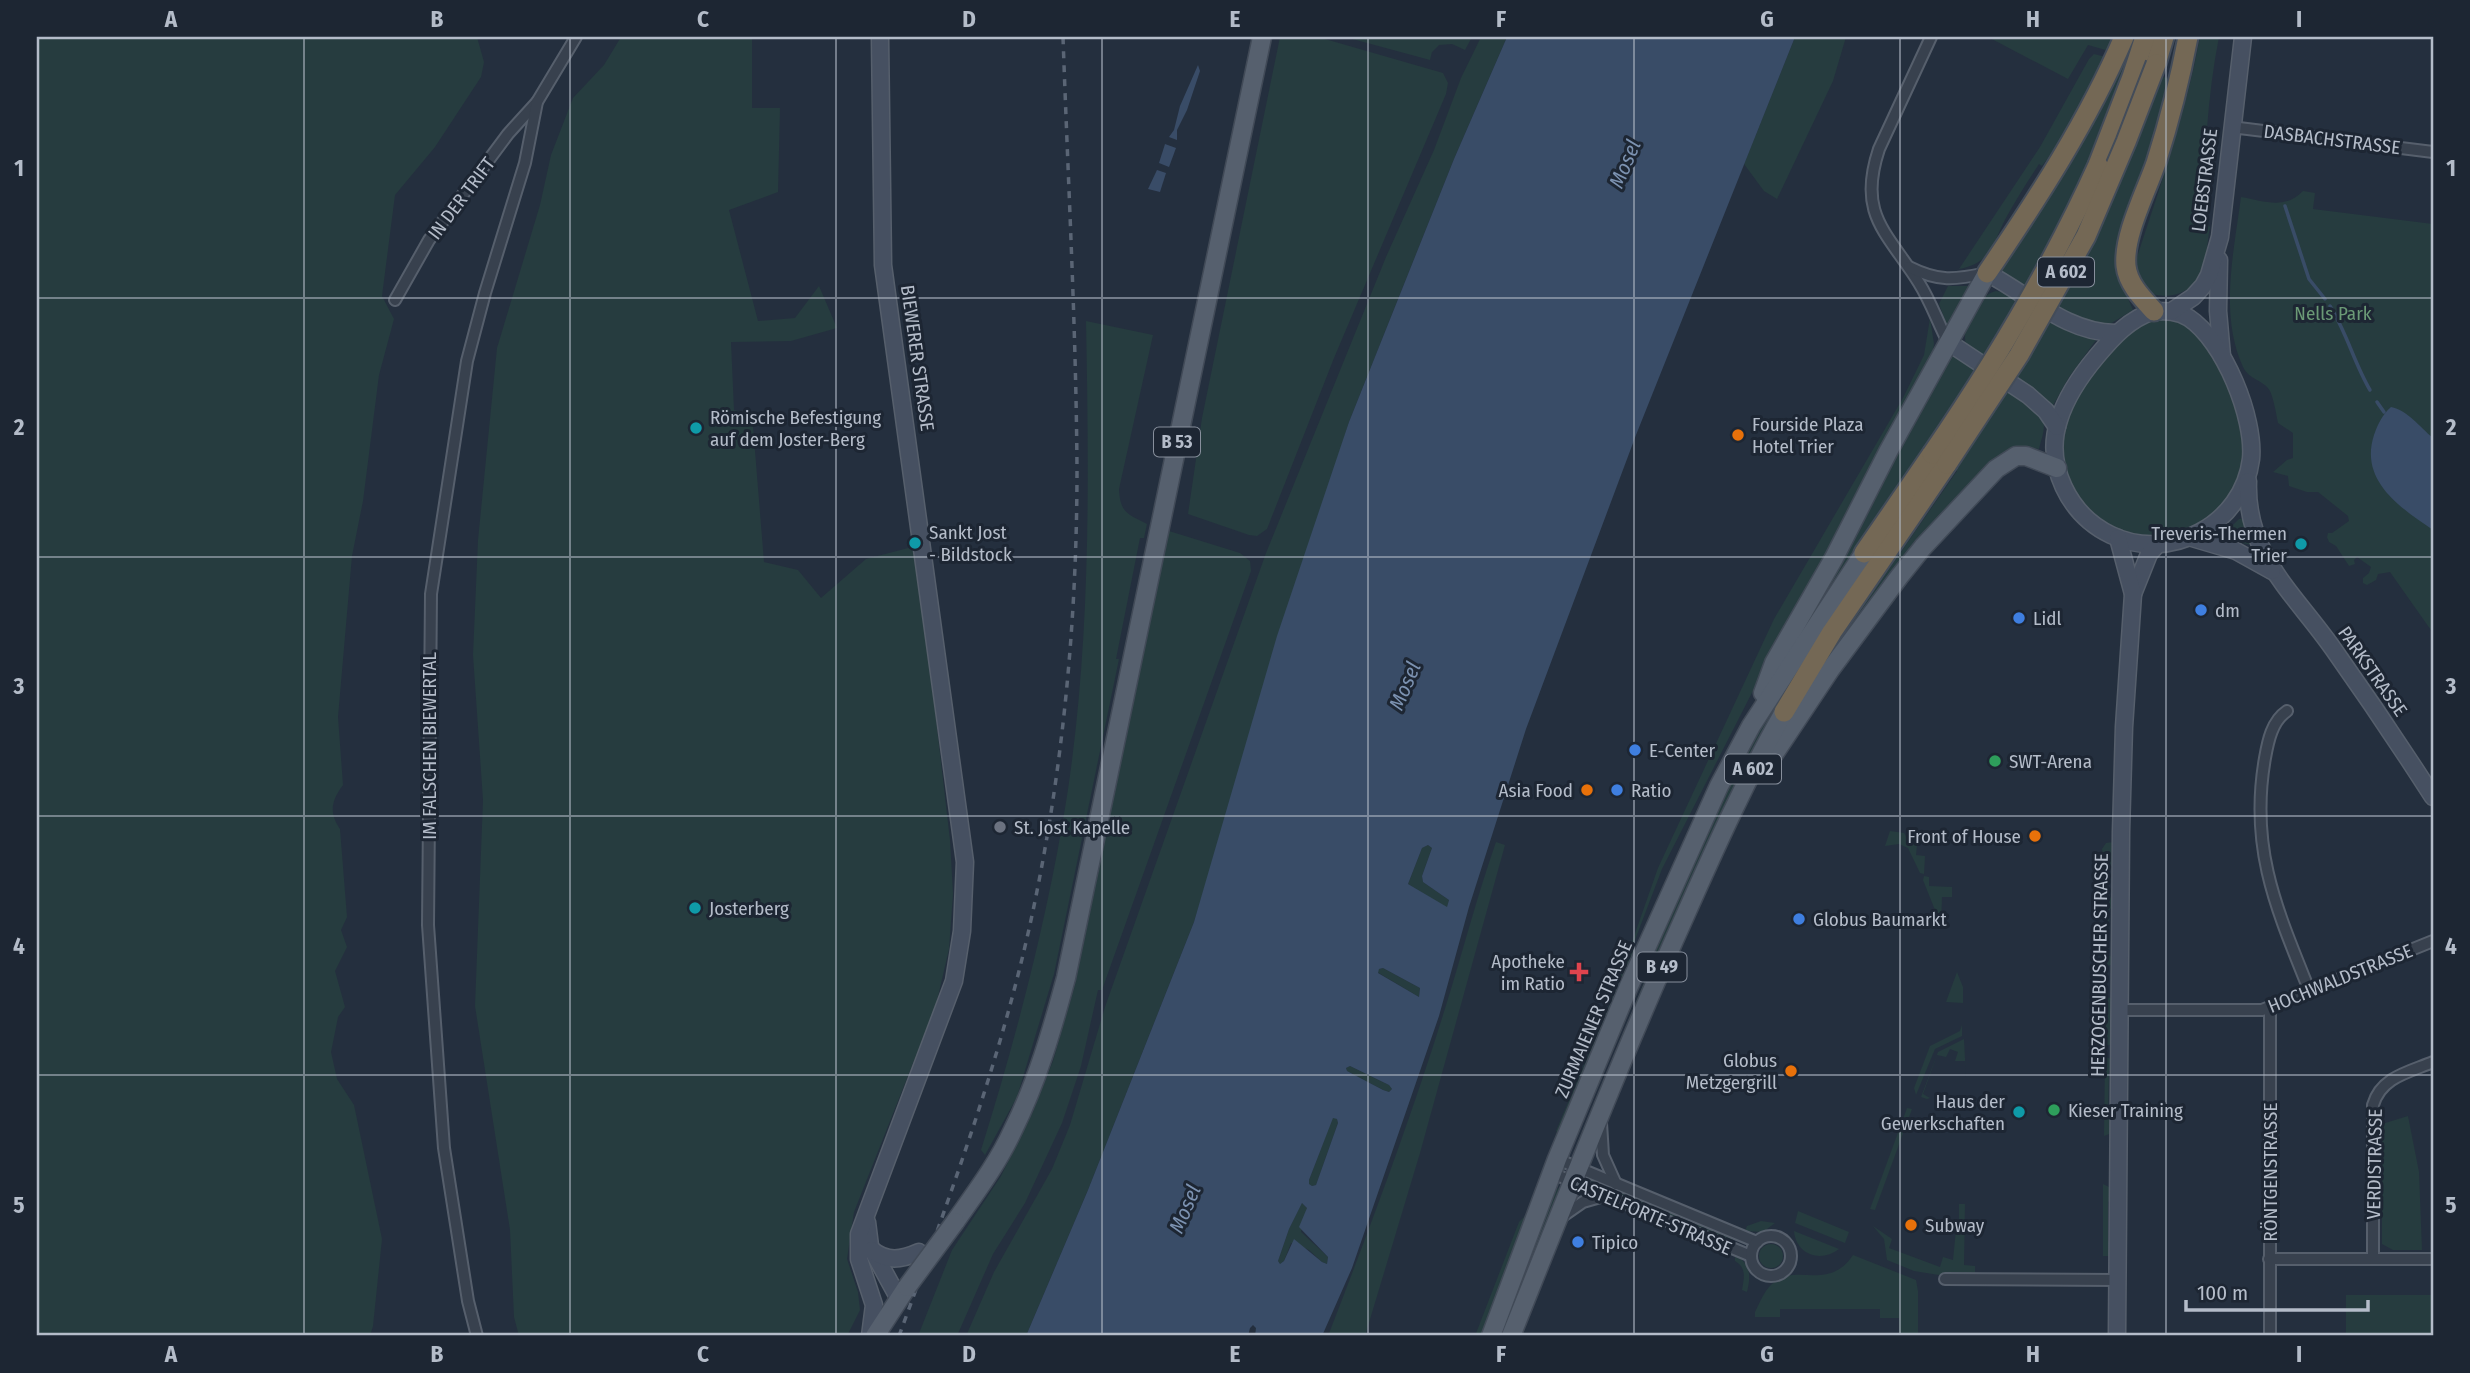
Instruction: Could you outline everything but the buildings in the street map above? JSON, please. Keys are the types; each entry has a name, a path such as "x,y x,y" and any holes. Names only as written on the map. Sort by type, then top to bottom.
{"highway":[{"name":"A 602","path":"1864,553 2019,355 2087,236 2126,142 2147,61 2145,37"},
{"name":"A 602","path":"2147,61 2164,37"},
{"path":"2163,311 2130,280 2126,270 2126,250 2156,161 2188,37"},
{"path":"1987,273 2052,173 2118,50"},
{"name":"A 602","path":"1784,712 1940,459"}],"main road":[{"name":"BIEWERER STRASSE","path":"872,1336 874,1304 858,1254 859,1234 954,981 962,931 965,862 883,265 880,37"},
{"name":"B 53","path":"872,1336 990,1171 1025,1105 1045,1052 1066,978 1262,37"},
{"name":"LOEBSTRASSE","path":"2163,311 2193,297 2209,275 2220,237 2243,37"},
{"path":"2220,237 2218,311 2223,358"},
{"path":"1751,726 1773,663 1834,558 1987,273 2075,326 2091,332 2118,333"},
{"path":"2163,311 2182,314 2197,324 2223,358 2241,401 2250,434 2249,470 2243,487 2224,514 2211,526 2192,538 2158,544 2138,544 2118,538 2098,527 2078,510 2068,496 2057,468 2055,442 2064,407 2091,363 2133,320 2163,311"},
{"path":"1948,342 2028,395 2046,411 2057,427"},
{"path":"1725,827 1842,652 1923,547 2006,461 2016,456 2026,456 2057,468"},
{"name":"PARKSTRASSE","path":"2249,470 2248,499 2257,542 2274,572 2331,646 2433,797"},
{"name":"HERZOGENBUSCHER STRASSE","path":"2118,538 2133,594"},
{"name":"PARKSTRASSE","path":"2192,538 2236,551 2274,572"},
{"name":"HERZOGENBUSCHER STRASSE","path":"2117,1336 2123,760 2133,594 2149,554 2158,544"},
{"name":"A 602","path":"1751,726 1864,553"},
{"name":"A 602","path":"1725,827 1784,712"},
{"name":"ZURMAIENER STRASSE","path":"1492,1336 1554,1166 1629,986 1719,786 1751,726"},
{"name":"B 49","path":"1511,1336 1602,1109 1725,827"},
{"path":"867,1212 867,1232 872,1250 903,1293"},
{"path":"872,1250 883,1258 893,1259 919,1252"},
{"path":"868,1286 883,1295 903,1293"}],"street":[{"path":"537,102 576,37"},
{"path":"1931,37 1879,149 1871,183 1872,205 1878,222 1931,304 1948,342"},
{"name":"IM FALSCHEN BIEWERTAL","path":"477,1336 468,1301 444,1148 428,925 431,594 467,360 525,163 537,102"},
{"name":"IN DER TRIFT","path":"395,300 429,240 508,134 537,102"},
{"name":"DASBACHSTRASSE","path":"2231,127 2433,152"},
{"path":"1909,267 1927,276 1945,279 1987,273"},
{"path":"2287,711 2276,722 2267,746 2260,783 2260,830 2272,894 2310,992"},
{"name":"HOCHWALDSTRASSE","path":"2120,1010 2249,1011 2270,1008 2433,941"},
{"name":"RÖNTGENSTRASSE","path":"2270,1008 2270,1336"},
{"name":"VERDISTRASSE","path":"2373,1258 2373,1105 2381,1087 2433,1062"},
{"name":"CASTELFORTE-STRASSE","path":"1602,1109 1603,1155 1616,1184"},
{"name":"CASTELFORTE-STRASSE","path":"1554,1166 1575,1175 1616,1184 1756,1242"},
{"name":"CASTELFORTE-STRASSE","path":"1575,1175 1604,1196 1751,1256"},
{"path":"1557,1220 1583,1202 1604,1196"},
{"name":"CASTELFORTE-STRASSE","path":"1769,1236 1784,1241 1791,1252 1790,1264 1781,1273 1769,1275 1755,1267 1751,1256 1756,1242 1769,1236"},
{"path":"2270,1259 2433,1259"},
{"path":"1945,1279 2117,1280"}],"green space":[{"path":"37,37 477,37 484,62 481,77 435,147 395,195 382,296 394,319 379,375 363,501 352,556 338,717 343,785 333,807 334,818 340,829 347,917 341,930 347,947 335,971 345,1007 338,1017 331,1052 337,1079 354,1105 382,1239 370,1336 37,1336"},
{"path":"621,37 752,37 752,108 780,108 778,192 729,210 758,321 795,318 819,286 837,328 791,341 731,342 734,410 752,414 764,562 798,570 821,598 866,559 916,546 950,840 953,894 949,949 936,1005 854,1212 847,1259 858,1292 860,1310 847,1336 519,1336 514,1317 510,1230 475,1006 483,800 473,655 478,540 497,348 540,205 551,155 573,98 604,65"},
{"path":"1280,37 1318,37 1443,73 1448,83 1446,94 1334,358 1267,529 1257,536 1188,514 1202,418"},
{"path":"1345,37 1472,37 1465,50 1452,44 1439,45 1432,52 1430,60"},
{"path":"1481,37 1507,37 1454,159 1349,422 1194,922 1088,1190 1026,1336 966,1336 994,1272 1052,1169 1070,1125 1105,1007 1266,553 1386,257 1434,150 1461,78"},
{"path":"1795,37 1846,37 1833,81 1777,199 1764,191 1744,164"},
{"path":"1988,37 2115,37 2109,51 2088,45 2068,79"},
{"path":"2200,37 2219,37 2206,150 2202,218 2210,227 2206,251 2200,275 2187,290 2167,296 2157,295 2140,285 2135,276 2135,264 2180,122"},
{"path":"2094,54 2106,57 2069,127 2042,166 2039,164 2035,170 1990,250 1979,262 1959,269 2040,147"},
{"path":"2123,64 2170,79 2120,280 2133,310 2110,324 2087,325 1999,272 2115,73 2119,74"},
{"name":"Nells Park","path":"2303,191 2315,193 2313,209 2433,224 2433,633 2390,572 2378,574 2376,580 2367,585 2363,583 2363,578 2371,567 2357,557 2355,564 2349,566 2336,546 2329,542 2328,533 2349,521 2348,516 2318,492 2307,492 2289,486 2288,476 2273,472 2293,458 2293,433 2278,423 2270,391 2246,371 2236,347 2230,283 2241,197 2274,203 2289,201"},
{"path":"1948,286 1969,286 1947,326 1939,304"},
{"path":"1996,291 2007,293 2096,340 2069,377 2052,407 2035,390 1966,346 1968,321 1976,305"},
{"path":"2160,317 2188,326 2200,336 2209,349 2235,403 2242,426 2244,450 2234,488 2219,510 2199,525 2175,534 2150,536 2125,531 2101,519 2081,500 2070,482 2064,464 2063,446 2072,410 2102,361 2129,331"},
{"path":"1930,318 1934,344 1932,357 1788,622 1662,869 1635,940 1633,961 1560,1136 1556,1131 1613,996 1658,868 1774,619 1903,398 1924,355"},
{"path":"1086,321 1153,335 1119,489 1123,508 1134,518 1147,524 1144,538 1140,538 1116,659 1119,659 1054,974 1017,1097 985,1155 981,1150 1019,1019 1051,886 1075,737 1087,559"},
{"path":"1952,356 2001,383 2037,410 2044,425 2039,449 2017,449 1996,459 1812,680 1957,471 1923,449 1789,650 1948,357"},
{"path":"2247,518 2252,545 2222,539 2239,519"},
{"path":"1169,531 1240,553 1250,561 1251,571 1102,990 1098,990 1081,1066 1062,1123 1025,1203 993,1254 957,1336 918,1336 952,1250 1001,1176 1032,1114 1053,1061 1075,985"},
{"path":"1806,660 1582,1146 1577,1144 1652,963 1666,918 1703,834 1774,701"},
{"path":"1890,831 1904,833 1910,843 1917,845 1916,855 1925,856 1924,874 1920,873 1908,848 1899,844 1885,846"},
{"path":"1496,842 1505,845 1420,1153 1365,1336 1328,1336 1416,1096"},
{"path":"2113,842 2114,864 2104,869 2102,849 2106,843"},
{"path":"1428,845 1432,848 1422,876 1423,882 1449,900 1447,908 1408,884 1422,848"},
{"path":"1924,876 1929,877 1929,886 1952,887 1952,897 1942,897 1941,925 1923,880"},
{"path":"2105,895 2114,899 2114,906 2109,910 2109,956 2114,957 2114,964 2104,967"},
{"path":"1383,968 1420,988 1419,997 1377,972"},
{"path":"1957,972 1963,987 1963,1003 1946,1002"},
{"path":"2105,997 2113,998 2113,1043 2105,1047"},
{"path":"1962,1025 1962,1036 1935,1049 1916,1095 1914,1088 1930,1046 1960,1031"},
{"path":"1964,1039 1966,1078 1965,1061 1955,1061 1958,1052 1950,1049 1946,1057 1937,1055 1923,1094 1930,1098 1921,1097 1938,1052"},
{"path":"2105,1057 2112,1059 2113,1067 2109,1071 2108,1115 2114,1119 2112,1133 2104,1136"},
{"path":"1350,1066 1392,1089 1389,1092 1383,1090 1347,1071 1346,1068"},
{"path":"1907,1108 1912,1109 1875,1210 1870,1209"},
{"path":"2408,1116 2419,1172 2422,1250 2393,1250 2382,1244 2382,1124"},
{"path":"1333,1117 1338,1123 1316,1185 1312,1186 1308,1184 1309,1180"},
{"path":"1592,1180 1733,1238 1731,1242 1590,1185"},
{"path":"2103,1184 2113,1189 2108,1202 2108,1241 2113,1244 2112,1256 2103,1256"},
{"path":"1560,1186 1562,1190 1503,1336 1499,1336 1552,1195"},
{"path":"1302,1203 1307,1208 1301,1232 1328,1257 1327,1264 1309,1250 1291,1243 1284,1261 1280,1264 1278,1261"},
{"path":"1959,1204 1965,1204 1964,1265 1975,1266 1975,1273 1945,1272 1945,1276 1914,1271 1887,1260 1884,1239 1873,1226 1892,1239 1889,1248 1940,1267 1943,1257 1953,1260 1956,1230 1959,1230"},
{"path":"1798,1211 1849,1232 1845,1243 1795,1223"},
{"path":"1527,1214 1527,1222 1485,1336 1475,1336 1519,1222"},
{"path":"1761,1221 1775,1223 1763,1232 1745,1231 1747,1226"},
{"path":"1794,1231 1839,1249 1825,1255 1811,1254 1799,1246"},
{"path":"1771,1244 1782,1251 1783,1256 1776,1267 1771,1268 1760,1261 1759,1256 1766,1245"},
{"path":"1735,1255 1744,1262 1749,1271 1747,1292 1742,1290 1744,1274 1735,1261"},
{"path":"1853,1255 1916,1280 1918,1336 1899,1336 1899,1318 1880,1318 1880,1309 1780,1309 1780,1317 1755,1317 1765,1293 1778,1279 1832,1273"},
{"path":"2346,1295 2433,1295 2433,1336 2346,1336"}],"water":[{"name":"Mosel","path":"1507,37 1795,37 1636,435 1526,729 1469,907 1439,1016 1352,1268 1322,1336 1255,1336 1256,1328 1253,1325 1248,1336 1026,1336 1088,1190 1194,922 1277,636 1349,422 1454,159","holes":["1428,845 1432,848 1422,876 1423,882 1449,900 1447,907 1408,884 1422,848","1383,968 1420,988 1419,997 1378,973 1379,969","1350,1066 1392,1089 1389,1092 1383,1090 1346,1068","1333,1118 1337,1119 1338,1123 1316,1185 1309,1184","1302,1203 1307,1208 1299,1227 1328,1257 1327,1264 1294,1239 1284,1261 1280,1264 1278,1261 1289,1229"]},
{"path":"1198,65 1200,71 1177,130 1177,140 1169,137"},
{"path":"1165,144 1176,148 1169,167 1159,163"},
{"path":"1157,170 1166,173 1160,192 1148,189"},
{"path":"2391,407 2408,415 2433,438 2433,530 2396,502 2378,479 2372,466 2374,435"}],"waterway":[{"path":"2285,206 2309,279 2325,299"},
{"path":"2330,306 2370,390"},
{"path":"2377,402 2384,412"}],"railway":[{"path":"899,1336 978,1114 1011,1001 1038,886 1062,731 1075,574 1077,469 1063,37"}],"place":[{"name":"Römische Befestigung auf dem Joster-Berg","path":"696,428"},
{"name":"Fourside Plaza Hotel Trier","path":"1738,435"},
{"name":"Sankt Jost - Bildstock","path":"915,543"},
{"name":"Treveris-Thermen Trier","path":"2301,544"},
{"name":"dm","path":"2201,610"},
{"name":"Lidl","path":"2019,618"},
{"name":"E-Center","path":"1635,750"},
{"name":"SWT-Arena","path":"1995,761"},
{"name":"Asia Food","path":"1587,790"},
{"name":"Ratio","path":"1617,790"},
{"name":"St. Jost Kapelle","path":"1000,827"},
{"name":"Front of House","path":"2035,836"},
{"name":"Josterberg","path":"695,908"},
{"name":"Globus Baumarkt","path":"1799,919"},
{"name":"Apotheke im Ratio","path":"1579,972"},
{"name":"Globus Metzgergrill","path":"1791,1071"},
{"name":"Kieser Training","path":"2054,1110"},
{"name":"Haus der Gewerkschaften","path":"2019,1112"},
{"name":"Subway","path":"1911,1225"},
{"name":"Tipico","path":"1578,1242"}]}
